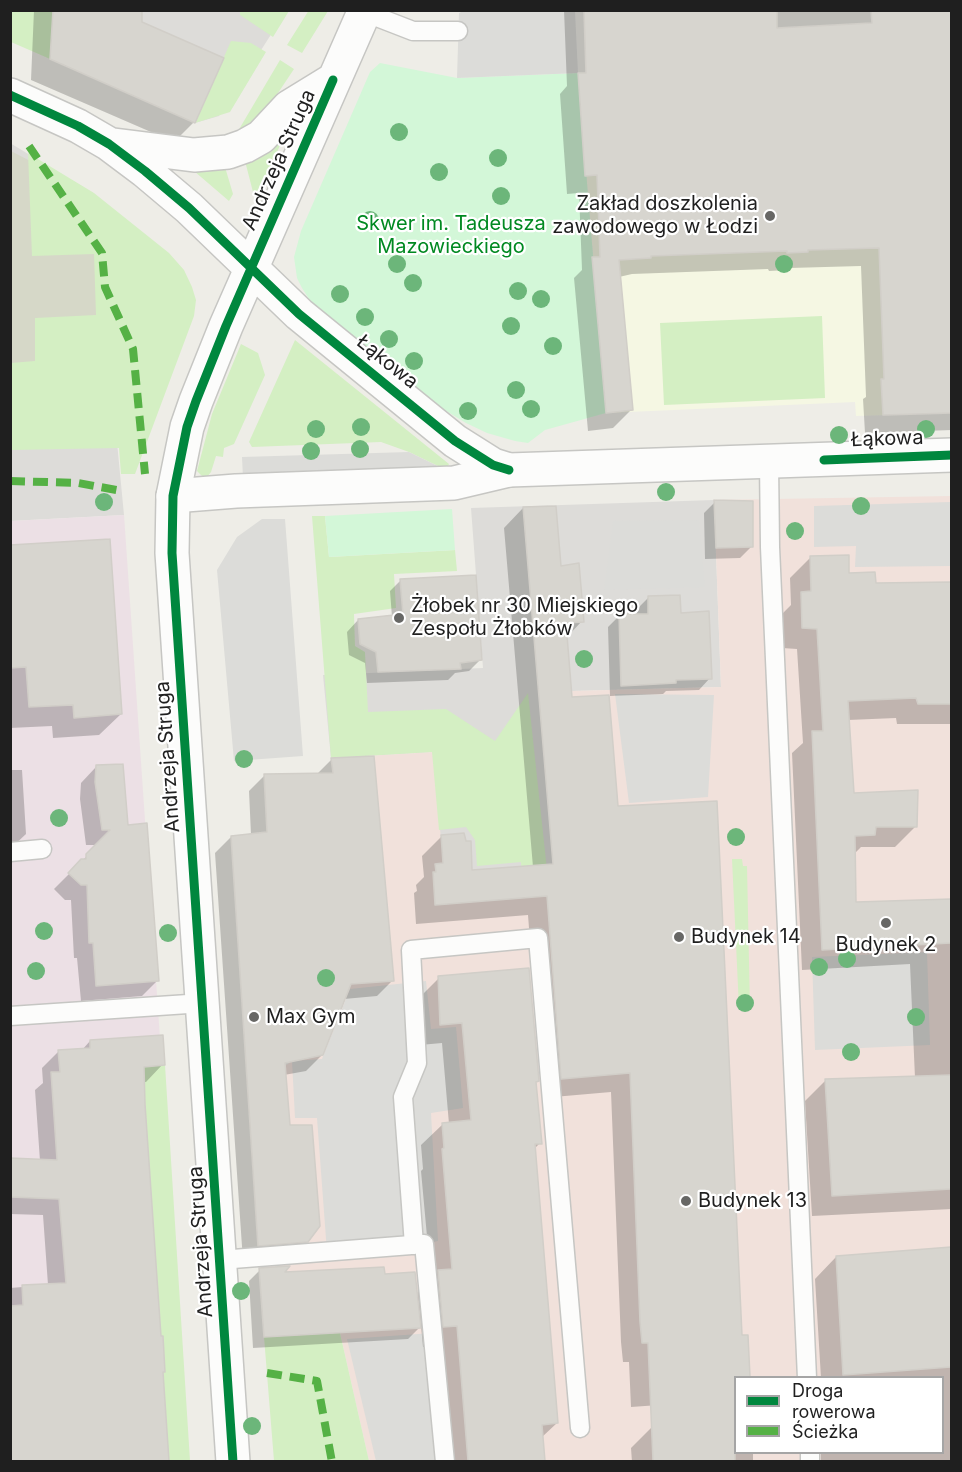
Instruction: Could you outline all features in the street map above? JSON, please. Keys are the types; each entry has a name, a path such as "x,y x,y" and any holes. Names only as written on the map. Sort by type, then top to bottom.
{"street":[{"name":"Andrzeja Struga","path":"233,1461 172,553 173,496 187,427 226,326 364,11"},
{"path":"109,144 194,155 228,152 261,137 289,107 333,80"},
{"name":"Łąkowa","path":"10,95 78,126 109,144 146,171 189,208 299,314 454,441 493,465 509,470"},
{"name":"Łąkowa","path":"173,496 236,491 454,483 509,470 951,455"}],"lane":[{"path":"364,11 413,31 458,31"},
{"path":"769,462 770,547 807,1376"},
{"path":"10,852 42,849"},
{"path":"414,1245 403,1097 417,1063 411,950 538,938 580,1428"},
{"path":"10,1016 203,1003"},
{"path":"220,1260 424,1244 445,1461"}],"shaded area":[{"path":"53,11 286,11 219,116 195,123 50,59"},
{"path":"463,11 575,11 578,73 457,78 459,13"},
{"name":"Zakład doszkolenia zawodowego w Łodzi","path":"901,60 902,65 951,64 951,413 856,416 855,402 606,413 578,73"},
{"path":"10,143 93,193 124,515 11,521"},
{"path":"11,151 34,163 84,244 96,256 101,328 11,433"},
{"path":"409,452 446,470 243,478 242,457"},
{"path":"951,496 951,1461 369,1461 340,1333 264,1337 246,1069 285,1066 292,1061 323,1055 350,989 331,758 433,752 444,872 438,905 520,898 588,888 572,691 721,687 714,500"},
{"path":"714,500 721,687 572,691 588,888 520,898 438,905 433,752 331,758 323,675 483,668 471,508"},
{"path":"951,502 951,566 855,567 856,546 814,547 814,506"},
{"path":"124,515 189,1461 11,1462 11,521"},
{"path":"262,519 285,519 303,756 234,761 217,570 237,537"},
{"path":"699,520 705,587 604,590 613,521"},
{"path":"615,694 714,695 708,797 629,803"},
{"path":"927,952 930,1045 815,1050 812,957"},
{"path":"426,981 431,1029 456,1027 463,1108 431,1113 438,1241 327,1252 317,1118 295,1118 292,1061 322,1059 350,989"},
{"path":"433,1333 445,1461 376,1461 347,1339"}],"green space":[{"path":"240,10 289,11 273,37 240,15"},
{"path":"309,10 328,11 302,53 287,45"},
{"path":"11,11 53,11 50,59 11,42"},
{"path":"231,41 251,43 266,52 230,112 195,123"},
{"path":"280,60 294,69 264,114 238,131"},
{"name":"Skwer im. Tadeusza Mazowieckiego","path":"380,63 457,78 578,73 606,413 545,430 528,443 487,433 443,409 311,302 297,278 294,257 301,231 370,72"},
{"path":"283,138 259,195 253,192 245,161"},
{"path":"28,153 94,193 169,253 184,270 192,287 196,300 194,316 135,474 121,474 119,448 11,450 11,363 35,361 35,318 96,315 94,254 32,256"},
{"path":"225,167 233,194 229,201 194,171"},
{"path":"822,316 825,398 664,405 660,323"},
{"path":"295,340 449,464 446,470 409,452 381,442 252,447 249,442"},
{"path":"241,344 258,353 265,375 234,444 224,448 223,457 216,456 211,472 207,477 203,477 197,471 212,414"},
{"path":"452,509 455,550 329,557 325,516"},
{"path":"312,516 325,516 329,557 455,550 457,571 394,574 396,608 354,614 355,646 365,652 368,712 446,709 495,741 528,693 547,870 522,881 521,862 477,866 475,840 466,827 439,830 432,752 331,758"},
{"path":"732,859 742,859 743,866 747,866 750,1009 739,1008"},
{"path":"165,1065 190,1461 169,1461 163,1336 161,1336 144,1087 144,1067"},
{"path":"340,1333 369,1461 274,1461 264,1337"}],"building":[{"path":"53,10 142,10 142,22 224,58 195,123 50,59"},
{"name":"Zakład doszkolenia zawodowego w Łodzi","path":"584,10 777,10 777,28 872,23 871,10 951,10 951,413 883,415 881,379 884,379 879,248 651,256 651,258 619,260 633,410 606,413 592,257 600,257 597,175 585,176 578,73 586,73"},
{"path":"714,500 753,501 753,547 716,548"},
{"path":"556,506 561,566 579,563 584,622 566,623 572,697 609,695 618,806 717,801 742,1335 748,1335 750,1376 734,1376 735,1461 653,1461 648,1343 642,1343 640,1322 630,1073 561,1079 547,896 435,905 433,872 436,872 435,864 443,863 441,835 464,833 466,841 471,841 472,870 553,864 523,507"},
{"path":"110,539 122,714 74,718 73,705 29,707 26,667 10,668 10,545"},
{"path":"849,555 849,573 875,572 876,583 951,582 951,704 918,704 916,698 848,701 854,793 918,790 917,827 876,827 875,835 855,836 856,902 951,899 951,943 822,950 812,731 823,731 817,629 802,628 801,592 811,591 810,556"},
{"path":"476,575 482,660 460,663 461,669 378,672 376,652 360,644 358,619 403,614 400,579"},
{"path":"680,595 681,613 709,611 712,679 621,686 619,614 648,614 648,596"},
{"path":"374,756 394,981 351,984 323,1055 285,1063 290,1125 312,1125 320,1226 308,1242 258,1246 231,836 267,832 264,774 333,773 331,758"},
{"path":"123,764 128,825 147,823 159,981 96,986 93,943 89,943 87,885 81,885 68,873 81,859 86,859 86,854 110,830 102,830 95,782 96,765"},
{"path":"529,968 542,1144 535,1144 558,1423 542,1425 545,1461 468,1461 457,1326 443,1327 438,1270 452,1269 442,1123 471,1120 462,1023 440,1025 438,976"},
{"path":"163,1035 165,1065 144,1067 161,1336 163,1336 169,1461 10,1461 10,1306 23,1305 22,1285 66,1283 59,1199 10,1197 10,1158 57,1160 51,1072 60,1072 58,1050 90,1048 90,1040"},
{"path":"951,1075 951,1189 832,1196 825,1079"},
{"path":"951,1247 951,1367 843,1375 836,1256"},
{"path":"290,1266 285,1272 384,1267 385,1274 415,1272 421,1328 264,1337 259,1268"}],"marked path":[{"path":"29,146 102,253 105,287 133,349 145,474"},
{"path":"10,481 78,483 122,491"},
{"path":"267,1373 317,1381 332,1462"}],"cycle path":[{"path":"233,1462 172,553 173,496 187,427 196,401 226,326 333,80"},
{"path":"10,95 78,126 109,144 145,171 189,208 299,314 455,441 493,465 509,470"},
{"path":"824,460 952,455"}],"place":[{"name":"Zakład doszkolenia zawodowego w Łodzi","path":"770,216"},
{"name":"Żłobek nr 30 Miejskiego Zespołu Żłobków","path":"399,618"},
{"name":"Budynek 2","path":"886,923"},
{"name":"Budynek 14","path":"679,937"},
{"name":"Max Gym","path":"254,1017"},
{"name":"Budynek 13","path":"686,1201"}]}
